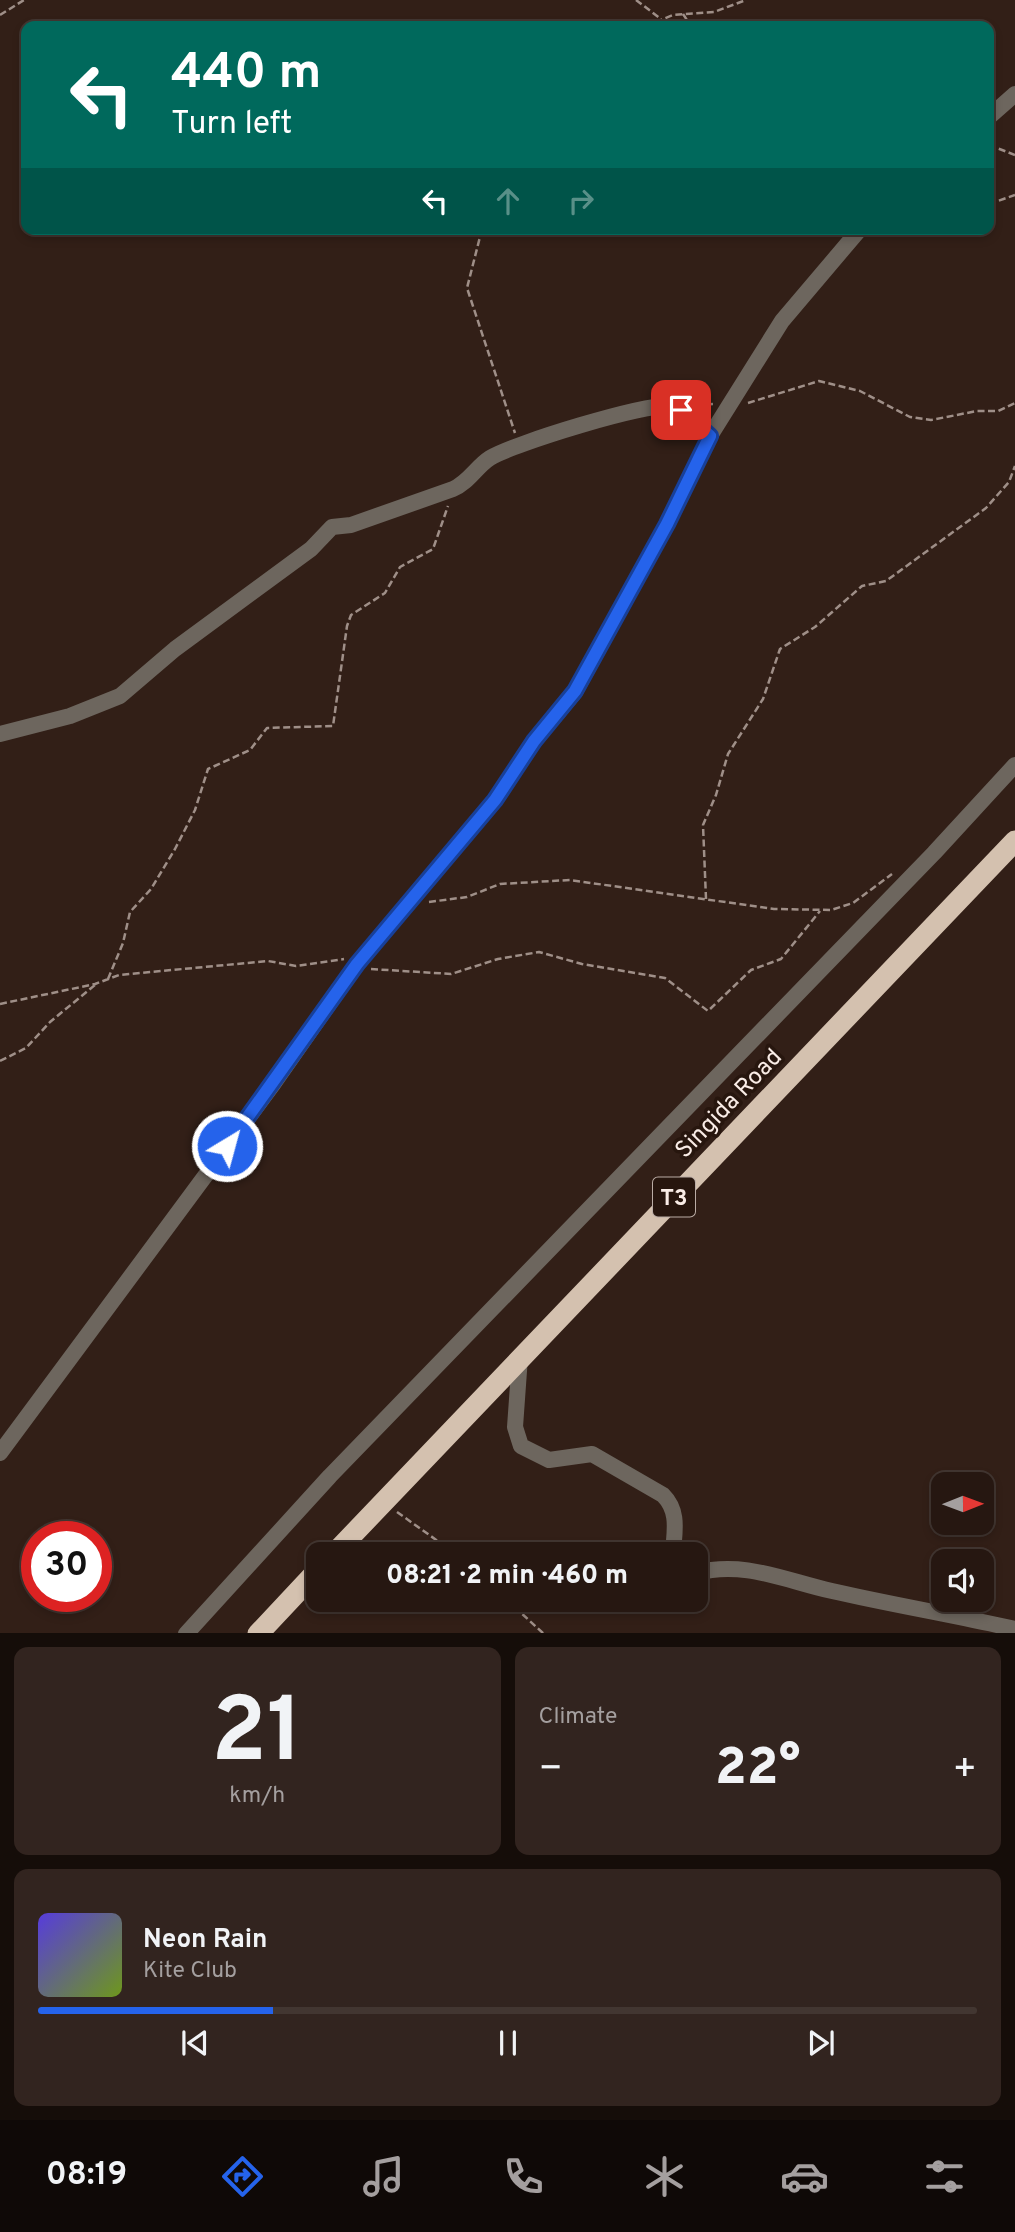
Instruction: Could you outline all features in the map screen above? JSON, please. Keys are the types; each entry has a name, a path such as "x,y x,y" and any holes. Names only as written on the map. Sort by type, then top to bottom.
{"highway":[{"name":"Singida Road","path":"346,1542 1015,841"},
{"path":"258,1633 306,1583"}],"street":[{"path":"994,113 1015,94"},
{"path":"0,1453 274,1083 357,964 495,800 534,741 575,691 667,524 710,436 782,321 855,235"},
{"path":"0,734 70,716 120,696 170,653 311,549 332,527 351,525 461,485 488,460 519,446 611,418 665,406 681,410 710,436"},
{"path":"186,1633 331,1476 934,853 1015,765"},
{"path":"520,1357 515,1427 521,1446 549,1460 592,1454 663,1495 671,1505 675,1518 674,1542"},
{"path":"708,1569 743,1568 832,1591 1015,1629"}],"path":[{"path":"0,15 24,0"},
{"path":"636,0 663,20"},
{"path":"730,0 730,8"},
{"path":"660,21 683,14 730,8 746,0"},
{"path":"683,14 688,21"},
{"path":"994,147 1015,155"},
{"path":"994,202 1015,195"},
{"path":"480,235 467,288 519,446"},
{"path":"695,404 758,402 819,381 842,389 860,391 910,417 931,420 977,411 998,411 1015,403"},
{"path":"706,899 703,825 716,795 728,754 763,699 780,649 815,627 862,586 886,581 986,508 1009,482 1015,466"},
{"path":"108,979 123,943 130,912 151,889 175,849 195,810 208,769 250,750 268,727 333,726 347,626 351,615 385,593 400,567 433,549 445,512 461,485"},
{"path":"405,905 467,897 500,884 570,880 774,909 820,911 853,903 902,869"},
{"path":"0,1004 95,985 120,975 271,961 296,966 348,958 370,969 451,974 498,958 539,952 582,964 665,978 708,1011 751,970 781,959 820,911"},
{"path":"0,1061 26,1048 40,1031 95,985"},
{"path":"383,1503 439,1542"},
{"path":"520,1612 544,1633"}],"route":[{"path":"227,1146 357,964 495,800 534,741 575,691 667,524 710,436 681,410"}]}
